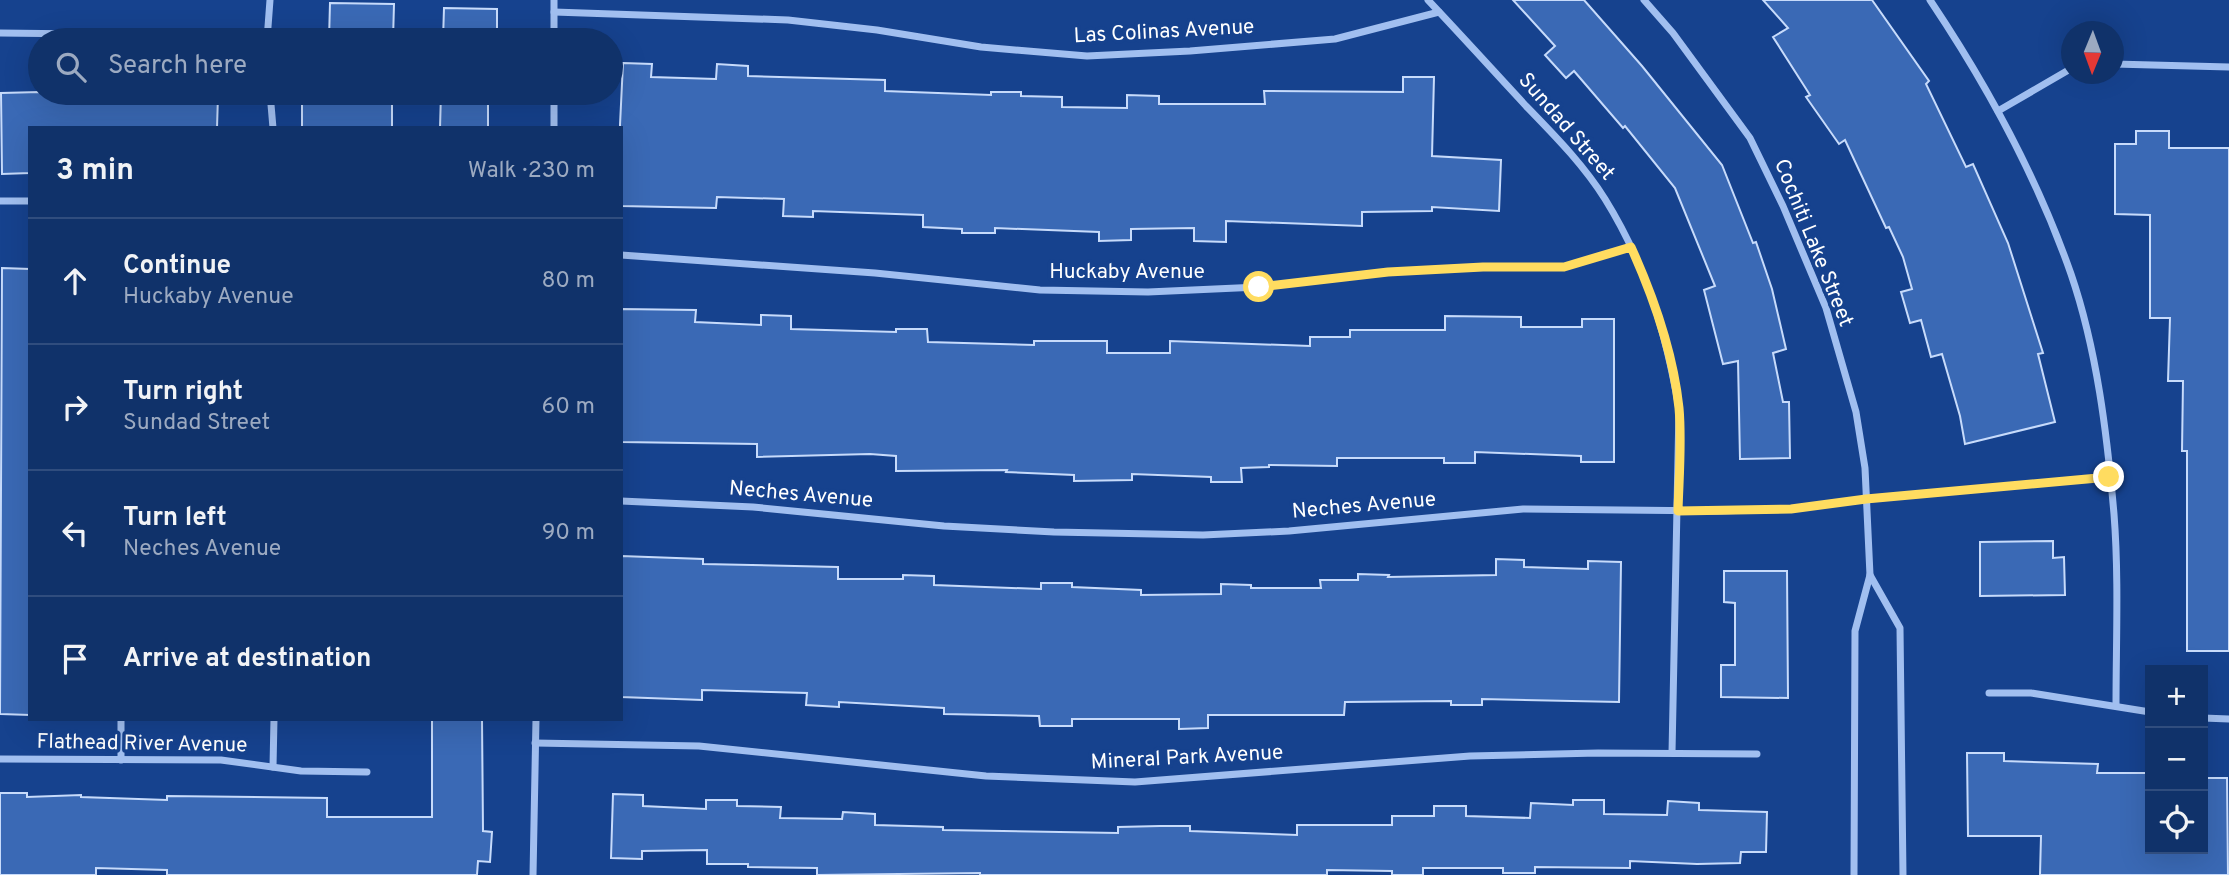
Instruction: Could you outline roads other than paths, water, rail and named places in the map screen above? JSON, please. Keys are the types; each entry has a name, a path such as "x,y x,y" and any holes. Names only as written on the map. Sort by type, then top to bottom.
{"street":[{"path":"268,28 270,0"},
{"path":"554,0 554,28"},
{"name":"Sundad Street","path":"1428,0 1575,158 1604,199 1631,247 1652,295 1672,368 1679,409 1672,753"},
{"name":"Cochiti Lake Street","path":"1644,0 1673,33 1750,138 1783,206 1826,308 1856,412 1865,468 1870,575 1854,631 1854,875"},
{"path":"1930,0 1966,54 2026,165 2071,274 2087,334 2101,404 2114,516 2116,706"},
{"name":"Las Colinas Avenue","path":"554,12 788,20 877,30 981,47 1087,56 1335,39 1439,12"},
{"path":"0,33 28,34"},
{"path":"2124,64 2229,67"},
{"path":"1997,111 2061,74"},
{"path":"271,105 273,126"},
{"path":"554,105 554,126"},
{"path":"0,201 28,201"},
{"name":"Huckaby Avenue","path":"623,255 875,273 1040,290 1148,292 1259,287 1388,272 1483,267 1564,267 1631,247"},
{"name":"Neches Avenue","path":"623,501 753,507 944,526 1129,535 1203,535 1289,531 1523,509 1791,509 1866,499 2109,477"},
{"name":"Cochiti Lake Street","path":"1870,575 1900,628 1903,875"},
{"path":"1989,693 2031,693 2145,711"},
{"path":"2208,718 2229,719"},
{"path":"121,721 121,760"},
{"path":"274,721 274,767"},
{"path":"533,875 536,721"},
{"name":"Mineral Park Avenue","path":"535,743 699,746 986,776 1135,782 1470,756 1757,754"},
{"name":"Flathead River Avenue","path":"0,759 221,760 301,771 367,772"}]}
